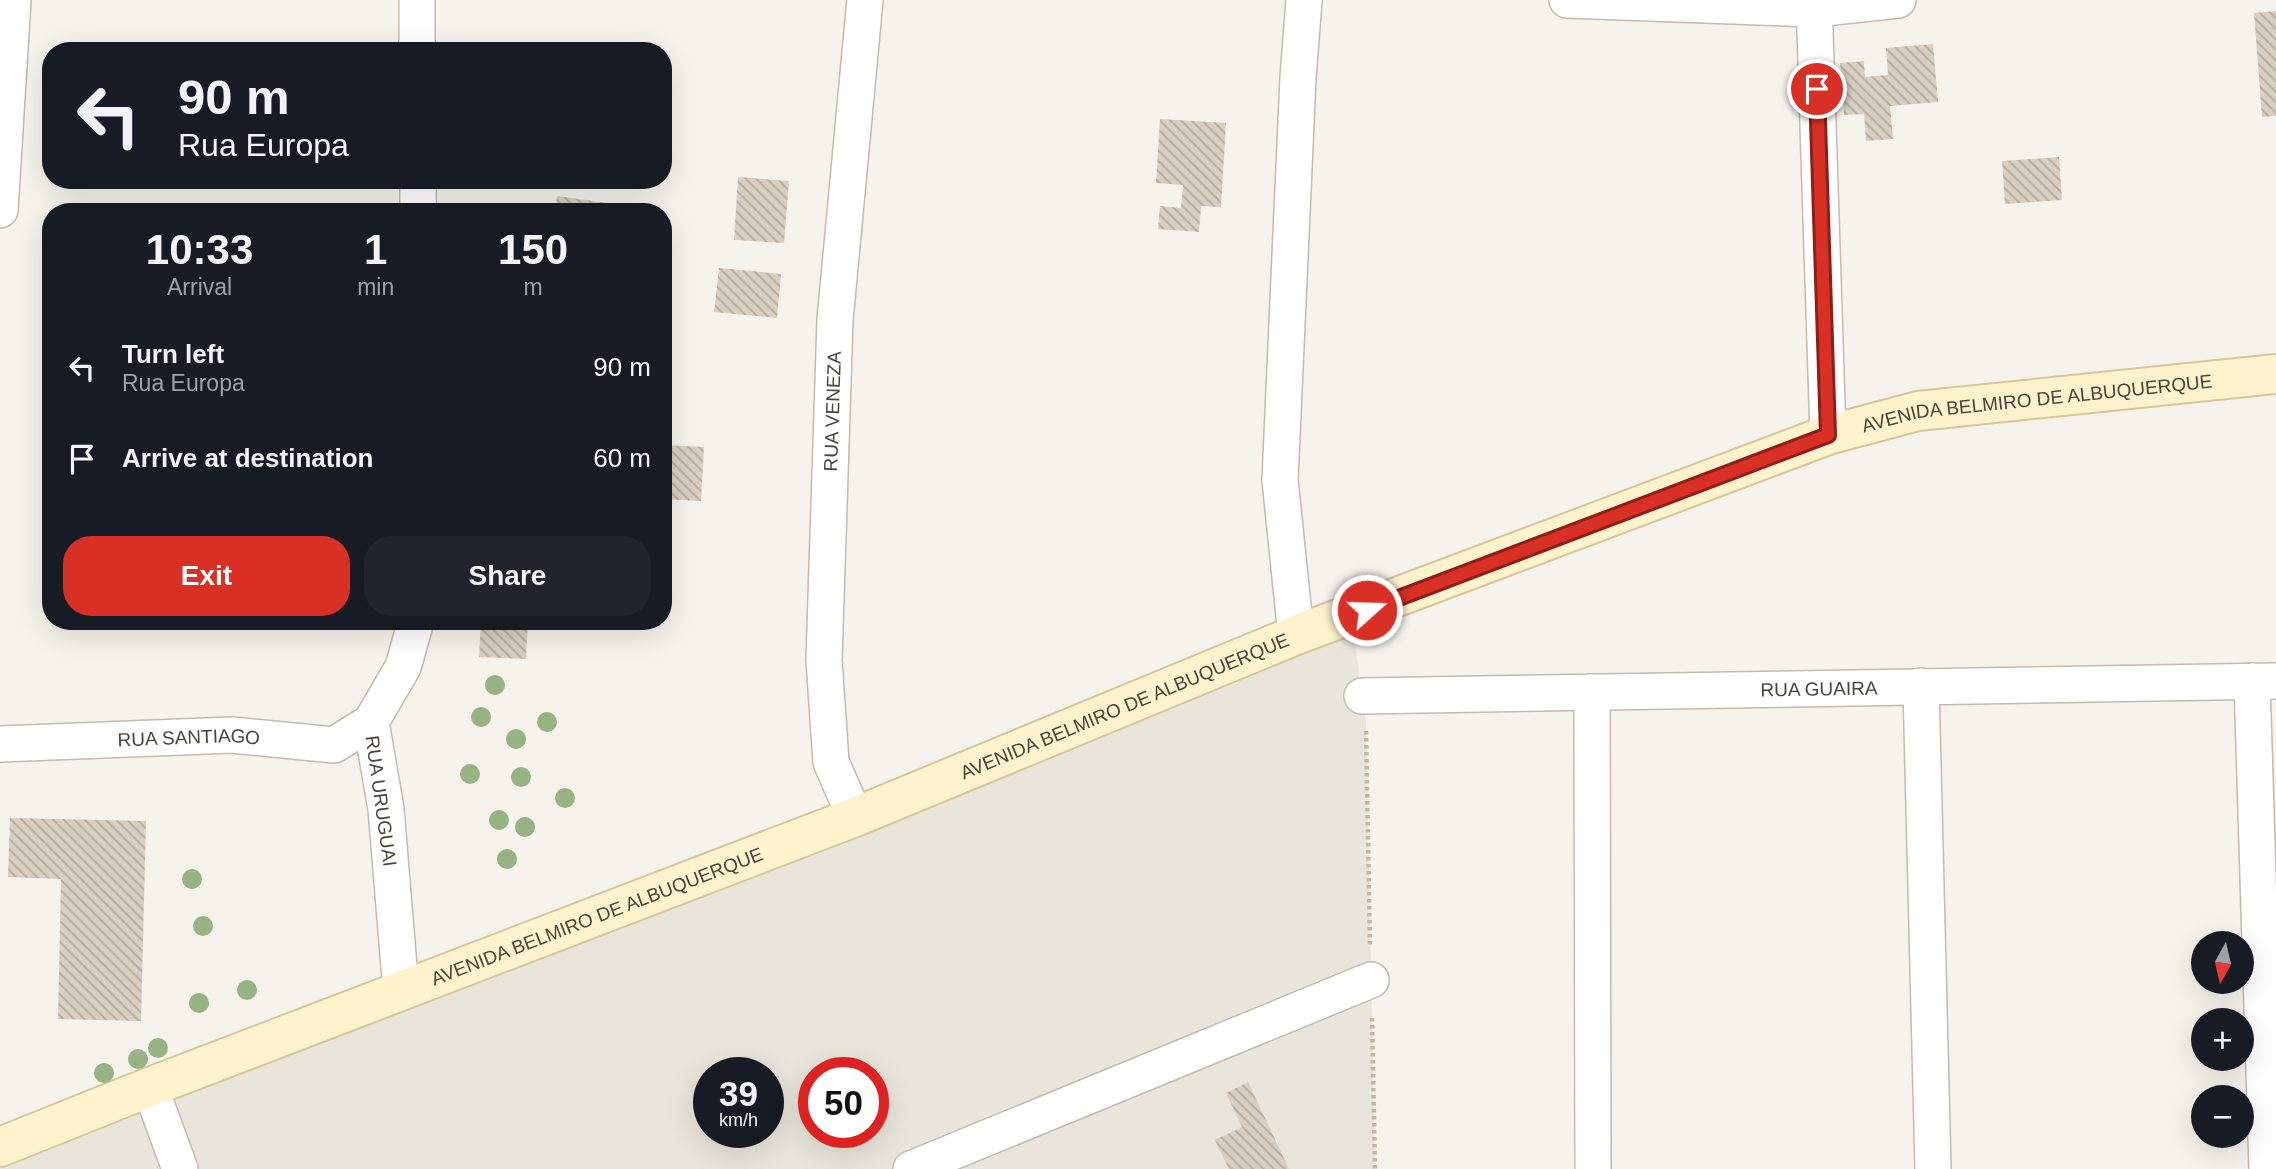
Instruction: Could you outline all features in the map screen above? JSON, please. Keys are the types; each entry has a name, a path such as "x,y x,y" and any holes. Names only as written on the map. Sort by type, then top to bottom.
{"main road":[{"name":"AVENIDA BELMIRO DE ALBUQUERQUE","path":"0,1147 855,817 1296,635 1828,435 1918,411 2276,374"}],"street":[{"path":"0,210 13,0"},
{"path":"417,0 417,42"},
{"name":"RUA VENEZA","path":"855,817 831,762 824,660 835,320 865,0"},
{"path":"1296,635 1280,480 1297,92 1304,0"},
{"path":"1567,0 1814,4 1898,0"},
{"path":"1814,4 1828,435"},
{"name":"RUA URUGUAI","path":"401,990 386,809 371,722 403,667 413,630"},
{"path":"2264,681 2267,1169"},
{"name":"RUA GUAIRA","path":"1362,696 2264,681"},
{"path":"1921,687 1933,1169"},
{"path":"1592,692 1593,1169"},
{"name":"RUA SANTIAGO","path":"0,744 232,735 334,745 371,722"},
{"path":"911,1169 1371,981"},
{"path":"150,1087 180,1169"}],"path":[{"path":"1362,696 1366,722 1375,1169"}],"shaded area":[{"path":"1351,615 1366,721 1375,1169 0,1169 0,1147"}],"building":[{"path":"2276,11 2276,116 2262,117 2254,13"},
{"path":"1933,44 1938,102 1890,106 1893,139 1866,141 1864,114 1844,115 1840,63 1864,61 1865,77 1888,75 1886,48"},
{"path":"1160,119 1226,123 1221,207 1201,206 1199,232 1158,229 1160,206 1181,208 1183,185 1156,183"},
{"path":"2059,157 2062,200 2005,204 2002,161"},
{"path":"738,177 789,181 784,243 734,240"},
{"path":"557,196 608,203 556,203"},
{"path":"719,268 781,274 777,318 714,312"},
{"path":"672,445 704,447 701,501 672,499"},
{"path":"480,630 528,630 526,659 479,657"},
{"path":"10,818 146,821 141,1021 58,1019 61,879 8,877"},
{"path":"1248,1082 1289,1169 1229,1169 1215,1140 1242,1127 1226,1093"}],"route":[{"path":"1367,610 1828,435 1817,89"}]}
